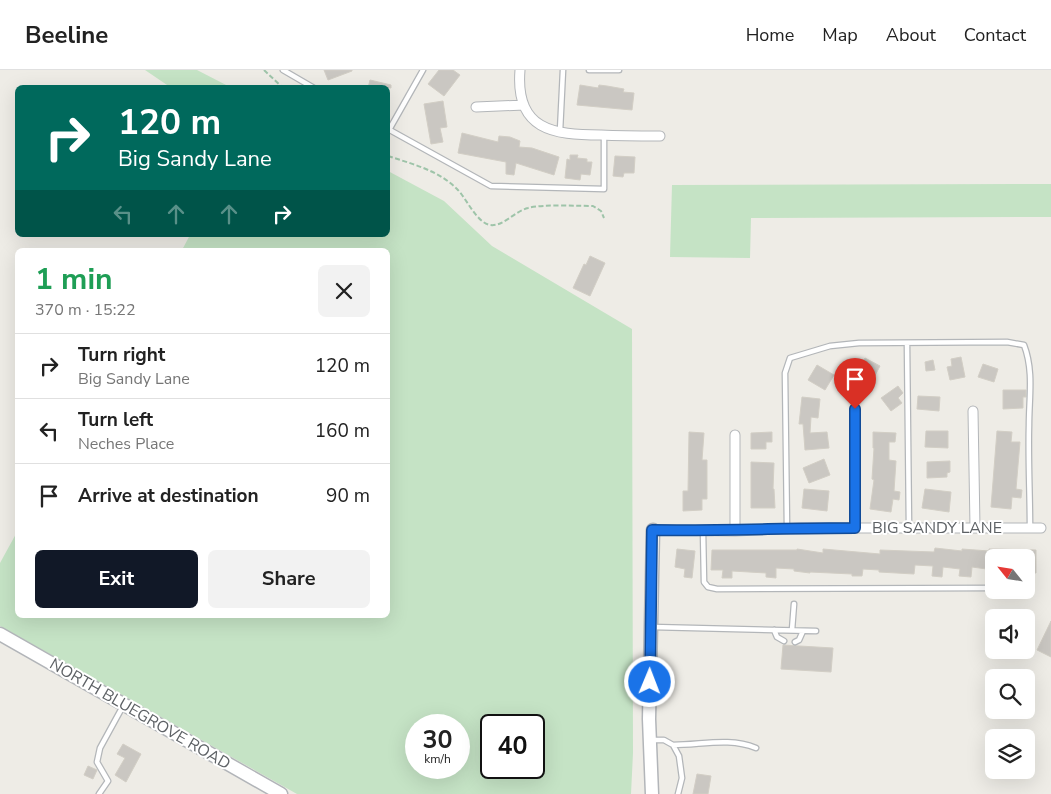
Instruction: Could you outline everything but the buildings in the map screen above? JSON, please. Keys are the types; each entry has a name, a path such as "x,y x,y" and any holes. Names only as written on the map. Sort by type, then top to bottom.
{"street":[{"path":"520,70 520,91 524,105 532,118 543,128 560,133 604,136 660,136"},
{"path":"476,107 524,105"},
{"path":"855,409 855,528"},
{"path":"973,411 975,527"},
{"path":"735,435 735,531"},
{"name":"BIG SANDY LANE","path":"652,530 1041,528"},
{"path":"652,530 650,740 652,794"},
{"name":"NORTH BLUEGROVE ROAD","path":"0,634 281,794"}],"lane":[{"path":"283,70 309,85"},
{"path":"294,76 298,70"},
{"path":"390,127 423,70"},
{"path":"560,133 563,70"},
{"path":"588,70 619,70"},
{"path":"390,131 491,186 604,189 604,136"},
{"path":"787,528 785,373 790,358 830,346 859,343 1007,342 1024,345 1029,359 1030,528"},
{"path":"907,343 909,528"},
{"path":"702,531 704,582 708,587 717,589 985,588"},
{"path":"792,630 794,604"},
{"path":"651,627 816,631"},
{"path":"774,630 777,636 784,641"},
{"path":"794,642 799,640 803,630"},
{"path":"99,794 108,781 97,762 100,748 124,705"},
{"path":"650,740 664,740 673,745 696,745 732,741 756,748"},
{"path":"673,745 679,756 682,778 678,794"}],"path":[{"path":"264,70 280,85"},
{"path":"390,157 426,168 448,181 463,196 479,220 490,225 496,225 531,207 593,206 601,211 604,218"}],"green space":[{"path":"145,70 197,70 226,85 167,85"},
{"path":"390,172 444,201 492,246 632,329 633,753 631,794 297,794 0,626 0,563 15,536 15,618 390,618 390,248 183,248 189,237 390,237"},
{"path":"1051,184 1051,217 751,218 750,258 670,257 672,185"}],"route":[{"path":"650,682 652,530 735,531 855,528 855,409"}]}
